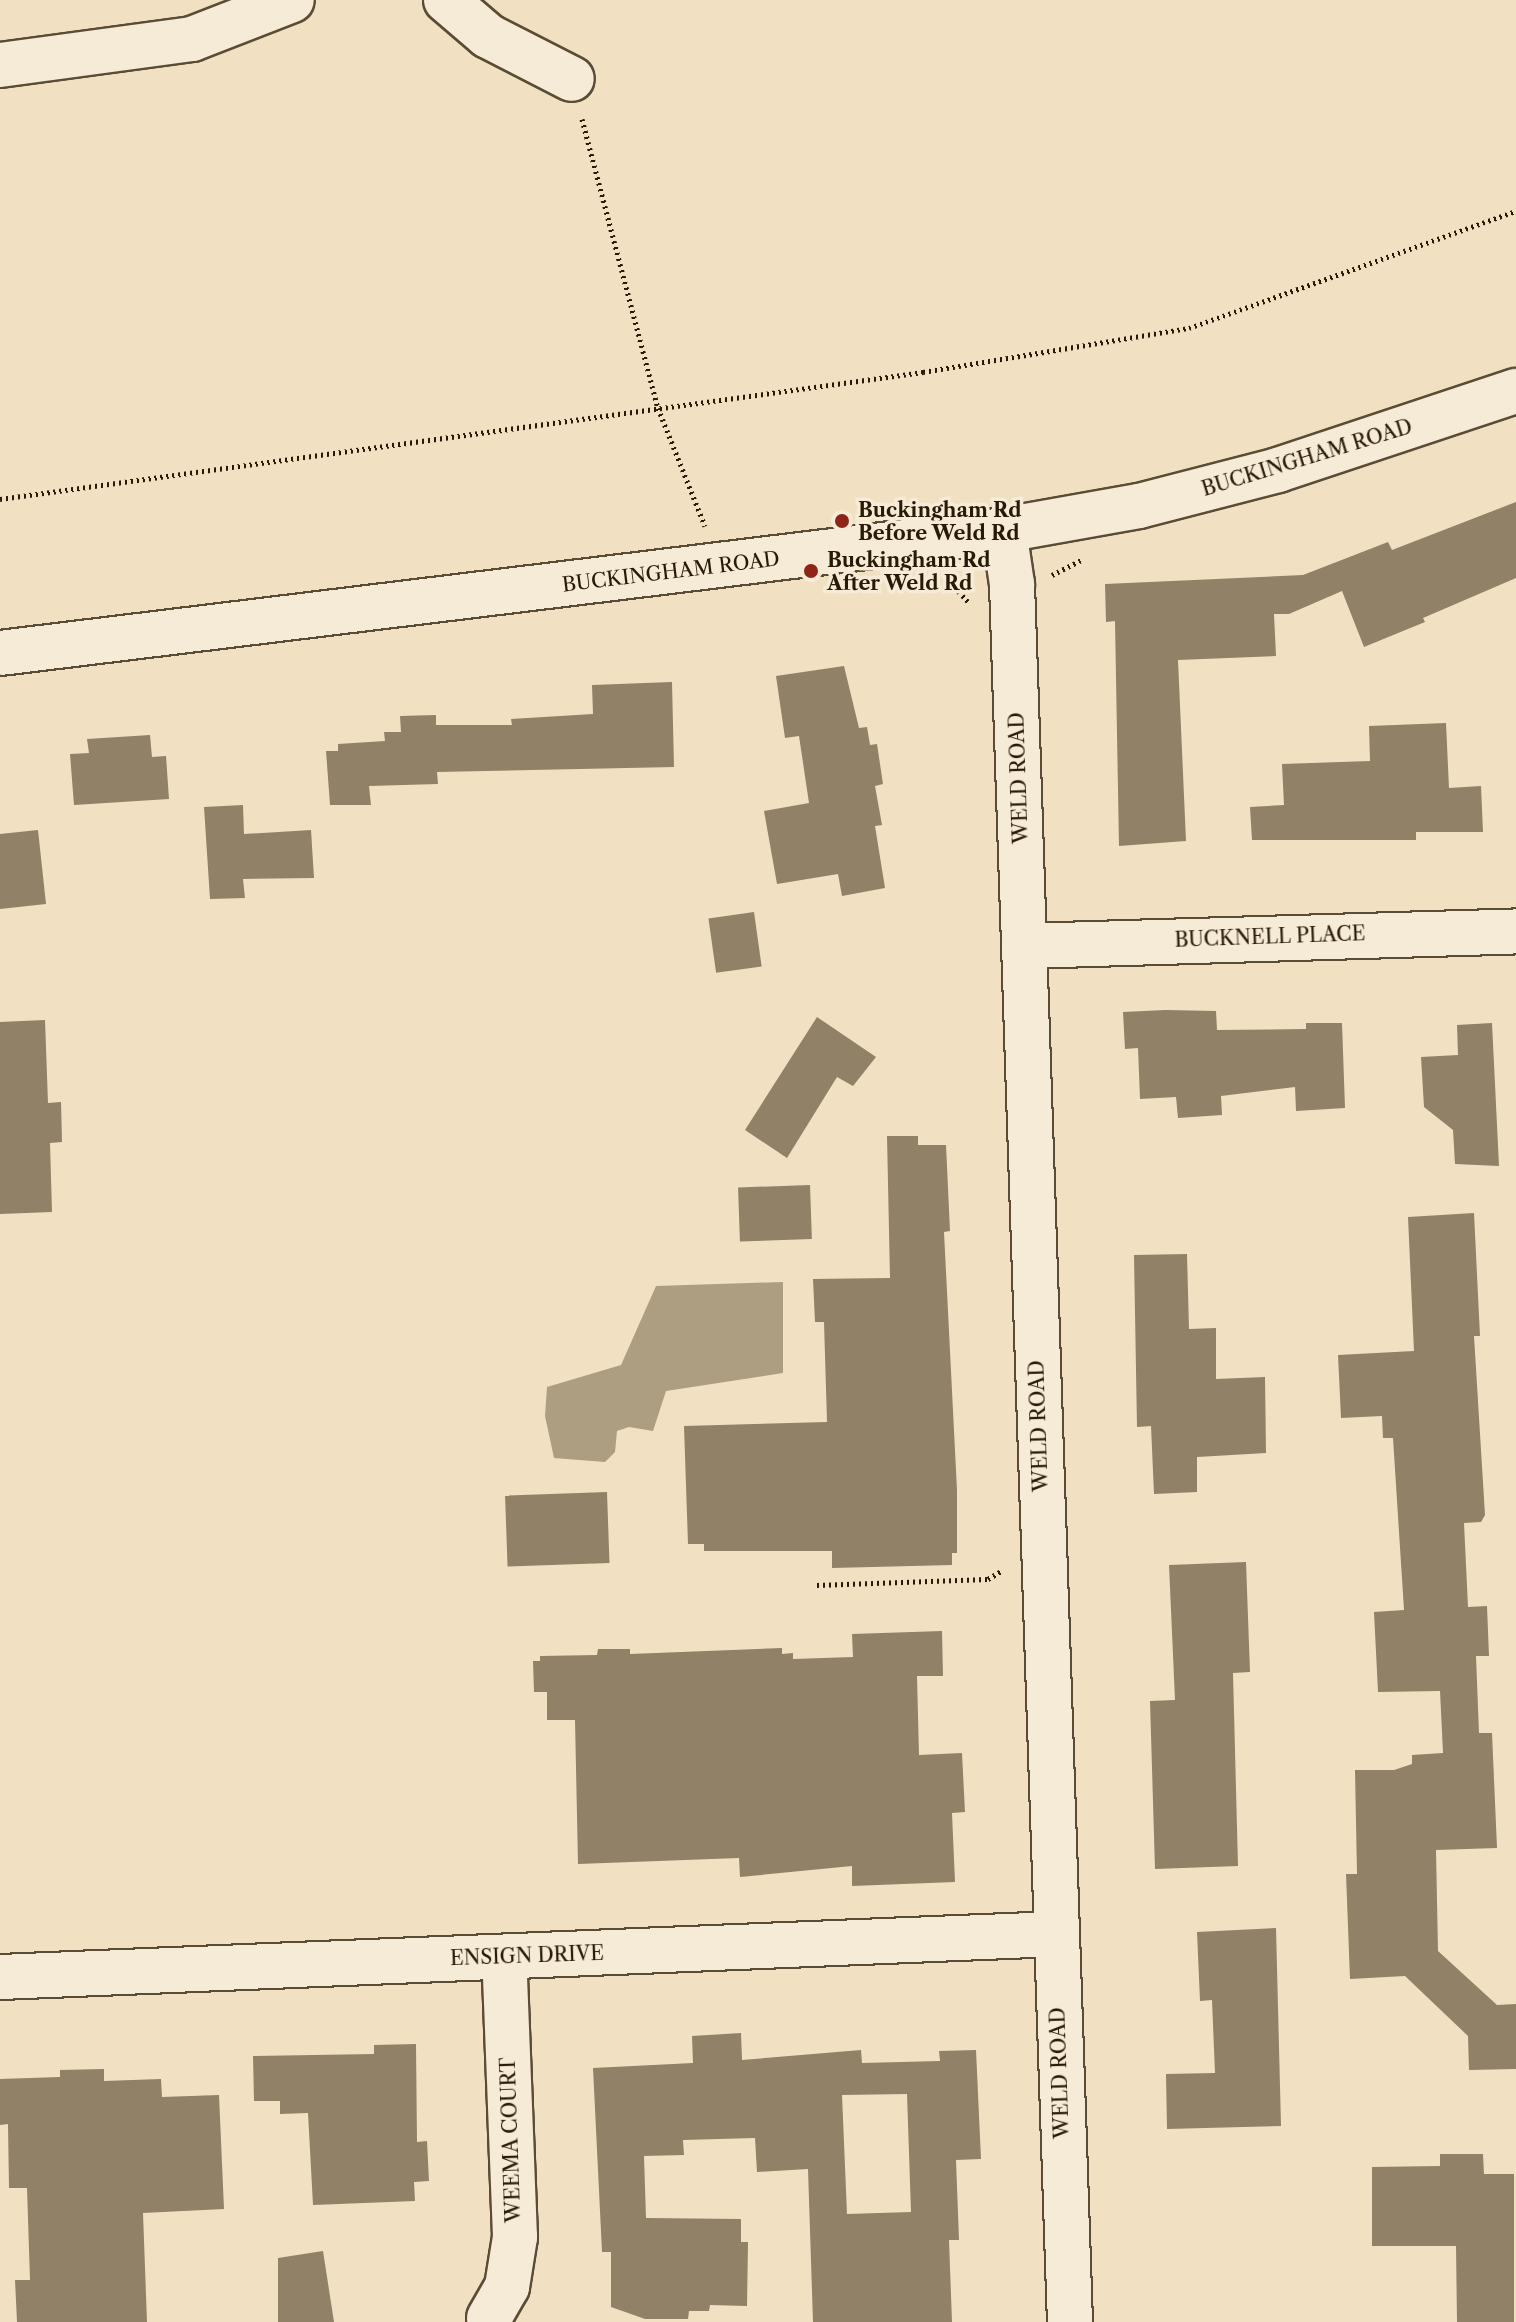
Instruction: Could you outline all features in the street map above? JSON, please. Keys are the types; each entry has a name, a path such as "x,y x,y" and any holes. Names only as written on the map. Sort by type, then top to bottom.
{"street":[{"path":"0,65 192,39 292,0"},
{"path":"446,0 488,36 572,79"},
{"name":"BUCKINGHAM ROAD","path":"0,653 1004,530 1139,506 1278,470 1516,391"},
{"name":"WELD ROAD","path":"1004,530 1012,584 1070,2322"},
{"name":"BUCKNELL PLACE","path":"1025,946 1516,931"},
{"name":"ENSIGN DRIVE","path":"0,1977 1055,1934"},
{"name":"WEEMA COURT","path":"489,2318 507,2287 515,2237 504,1957"}],"path":[{"path":"572,79 658,408 721,566"},
{"path":"0,499 658,408 1189,328 1516,211"},
{"path":"932,576 944,577 963,591 978,617"},
{"path":"817,1585 988,1579 1010,1562"}],"shaded area":[{"path":"783,1282 783,1373 666,1391 653,1431 629,1427 617,1431 615,1452 605,1462 554,1458 545,1416 547,1387 621,1365 656,1286"}],"building":[{"path":"1516,502 1516,578 1423,618 1425,622 1364,647 1342,591 1289,614 1274,614 1276,656 1178,660 1186,841 1119,846 1115,621 1106,622 1105,584 1303,575 1388,542 1392,550"},
{"path":"844,666 859,728 867,727 870,745 877,744 883,784 875,786 882,825 875,826 885,888 842,896 838,874 777,884 764,811 809,803 799,736 785,738 776,676"},
{"path":"672,682 674,767 437,772 438,784 369,786 371,805 330,805 326,751 338,751 338,744 385,741 384,732 401,732 400,716 436,715 436,725 512,725 511,719 593,714 592,685"},
{"path":"1446,723 1449,788 1481,786 1483,832 1416,832 1416,840 1252,840 1250,807 1284,805 1282,764 1370,761 1369,726"},
{"path":"150,735 152,757 166,756 169,799 74,805 70,754 89,753 87,739"},
{"path":"243,805 244,834 311,830 314,878 243,879 245,898 210,899 204,807"},
{"path":"38,830 46,904 0,909 0,834"},
{"path":"754,912 762,966 716,973 708,918"},
{"path":"1216,1011 1217,1030 1306,1029 1306,1023 1342,1023 1345,1108 1296,1111 1295,1087 1221,1096 1222,1115 1178,1118 1176,1097 1140,1099 1138,1048 1125,1049 1123,1012"},
{"path":"817,1017 876,1057 853,1086 837,1077 787,1158 745,1130"},
{"path":"45,1020 48,1103 61,1102 62,1142 50,1143 52,1212 0,1214 0,1022"},
{"path":"1492,1023 1499,1166 1455,1164 1453,1130 1424,1107 1421,1057 1458,1055 1457,1025"},
{"path":"887,1136 918,1136 918,1145 946,1145 950,1231 944,1232 957,1490 957,1553 952,1553 952,1565 832,1568 832,1551 704,1551 704,1544 688,1544 684,1426 827,1422 824,1322 815,1322 813,1279 890,1278"},
{"path":"810,1185 812,1239 740,1241 738,1188"},
{"path":"1474,1213 1480,1336 1474,1336 1485,1515 1481,1522 1464,1523 1468,1607 1487,1606 1489,1656 1476,1656 1479,1733 1492,1733 1497,1848 1436,1850 1438,1951 1497,2005 1516,2004 1516,2069 1469,2070 1468,2036 1405,1976 1350,1979 1346,1874 1357,1874 1355,1770 1394,1770 1412,1764 1412,1755 1443,1753 1440,1691 1378,1692 1374,1612 1404,1610 1393,1438 1383,1438 1382,1416 1341,1418 1338,1355 1414,1351 1408,1217"},
{"path":"1187,1254 1189,1329 1216,1328 1216,1379 1265,1377 1266,1453 1197,1457 1197,1492 1154,1494 1151,1426 1137,1427 1134,1255"},
{"path":"607,1492 609,1563 508,1567 505,1496"},
{"path":"1246,1562 1250,1672 1233,1673 1238,1866 1155,1869 1150,1701 1175,1700 1169,1565"},
{"path":"942,1631 943,1676 917,1676 919,1755 962,1753 965,1812 952,1813 955,1882 852,1886 852,1866 740,1877 739,1858 578,1864 575,1720 547,1720 547,1692 534,1692 533,1661 540,1661 540,1656 597,1655 598,1649 630,1649 630,1654 782,1648 782,1654 793,1653 793,1659 853,1657 852,1634"},
{"path":"1276,1928 1281,2126 1167,2129 1166,2074 1215,2073 1212,2000 1200,2001 1197,1932"},
{"path":"741,2033 742,2060 861,2050 862,2063 940,2061 939,2051 976,2050 981,2159 956,2160 959,2240 949,2240 952,2322 813,2322 808,2169 757,2172 755,2138 683,2140 684,2155 644,2156 646,2218 741,2219 741,2242 748,2242 747,2306 710,2305 709,2311 689,2311 688,2319 645,2319 611,2307 611,2252 602,2252 593,2068 693,2063 692,2036","holes":["907,2094 911,2212 847,2214 842,2095"]},
{"path":"416,2044 417,2142 427,2141 429,2181 414,2182 415,2201 313,2205 308,2113 280,2114 280,2101 254,2101 253,2056 374,2054 374,2045"},
{"path":"104,2069 104,2081 161,2079 162,2097 219,2095 224,2209 143,2213 147,2322 17,2322 15,2280 30,2280 27,2188 9,2188 8,2124 0,2125 0,2079 60,2077 60,2070"},
{"path":"1440,2154 1483,2154 1484,2174 1514,2174 1514,2322 1457,2322 1456,2246 1372,2246 1372,2167 1440,2166"},
{"path":"323,2251 334,2322 278,2322 278,2258"}],"place":[{"name":"Buckingham Rd Before Weld Rd","path":"842,521"},
{"name":"Buckingham Rd After Weld Rd","path":"811,571"}]}
